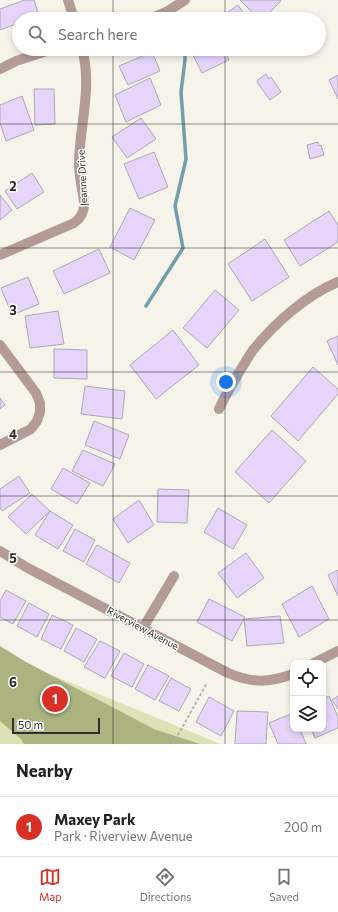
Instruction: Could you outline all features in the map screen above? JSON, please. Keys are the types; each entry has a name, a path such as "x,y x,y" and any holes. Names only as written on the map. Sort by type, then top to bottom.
{"street":[{"path":"68,0 72,12"},
{"path":"166,12 185,0"},
{"path":"0,69 16,61 31,56"},
{"name":"Jeanne Drive","path":"0,255 74,223 82,214 84,204 79,167 87,86 87,71 84,56"},
{"path":"220,409 233,381 252,351 271,330 300,304 318,292 338,282"},
{"path":"0,344 36,393 40,402 40,412 37,421 31,429 0,446"},
{"name":"Riverview Avenue","path":"0,551 19,563 228,673 255,681 270,681 290,675"},
{"path":"143,628 174,576"},
{"path":"320,660 338,651"}],"path":[{"path":"173,744 207,683"}],"green space":[{"path":"0,646 26,662 154,729 200,744 24,744 21,739 0,721"},
{"path":"0,654 221,744 0,744"}],"building":[{"path":"25,0 34,0 38,12 12,12 12,26 0,30 0,9"},
{"path":"240,0 281,1 270,12 252,12"},
{"path":"238,5 242,12 228,12"},
{"path":"143,56 154,56 160,71 128,85 119,66"},
{"path":"194,56 227,56 229,60 202,73"},
{"path":"266,74 269,79 271,77 281,92 270,100 257,82"},
{"path":"338,75 338,99 329,80"},
{"path":"150,78 161,105 126,122 115,95"},
{"path":"34,89 54,89 55,124 35,125"},
{"path":"22,96 34,130 6,141 0,123 0,105"},
{"path":"141,118 156,139 127,158 112,137"},
{"path":"318,142 319,146 321,145 324,155 310,159 307,145"},
{"path":"154,152 168,187 139,199 124,164"},
{"path":"32,173 44,192 17,209 5,191"},
{"path":"0,195 12,210 0,220"},
{"path":"130,208 155,220 134,260 110,247"},
{"path":"329,211 338,225 338,242 300,266 284,240"},
{"path":"265,239 289,277 252,301 228,264"},
{"path":"99,249 110,273 64,294 53,271"},
{"path":"28,277 39,304 12,315 1,288"},
{"path":"215,290 239,310 207,348 183,328"},
{"path":"58,311 64,344 30,348 25,316"},
{"path":"173,330 199,365 156,399 130,365"},
{"path":"338,336 338,365 327,341"},
{"path":"54,349 87,350 87,379 54,378"},
{"path":"313,367 338,389 338,394 298,441 271,416"},
{"path":"85,386 125,391 122,419 81,414"},
{"path":"0,398 5,405 0,409"},
{"path":"94,421 129,435 120,459 85,445"},
{"path":"272,430 306,461 269,503 235,472"},
{"path":"83,450 115,464 103,486 72,471"},
{"path":"63,468 90,483 77,504 51,489"},
{"path":"19,476 30,493 2,511 0,508 0,489"},
{"path":"158,489 189,490 187,523 157,522"},
{"path":"32,494 50,511 26,534 8,517"},
{"path":"139,500 154,525 128,543 113,519"},
{"path":"218,508 247,525 233,549 204,532"},
{"path":"50,511 73,525 58,549 35,535"},
{"path":"75,529 95,540 84,562 63,551"},
{"path":"97,545 130,563 119,583 86,564"},
{"path":"246,553 264,578 237,598 218,573"},
{"path":"338,570 338,596 328,575"},
{"path":"312,586 329,619 299,637 282,604"},
{"path":"6,590 26,601 13,624 0,617 0,601"},
{"path":"209,599 245,617 232,641 197,622"},
{"path":"29,603 49,614 37,637 17,626"},
{"path":"52,615 73,625 61,649 41,639"},
{"path":"280,616 284,643 247,646 244,619"},
{"path":"76,628 97,639 84,662 64,651"},
{"path":"100,641 120,651 105,678 84,667"},
{"path":"124,653 144,664 132,687 111,676"},
{"path":"148,665 169,676 155,700 135,689"},
{"path":"171,678 191,689 179,711 159,701"},
{"path":"329,696 338,717 338,728 315,738 312,732 326,732 326,698"},
{"path":"338,696 338,709 332,700"},
{"path":"209,697 234,711 221,736 196,722"},
{"path":"237,711 268,712 266,744 235,744"},
{"path":"290,714 290,732 301,732 306,744 278,744 269,723"}],"waterway":[{"path":"146,306 183,248 175,206 186,159 181,92 185,56"}],"place":[{"name":"Maxey Park","path":"55,699"}]}
